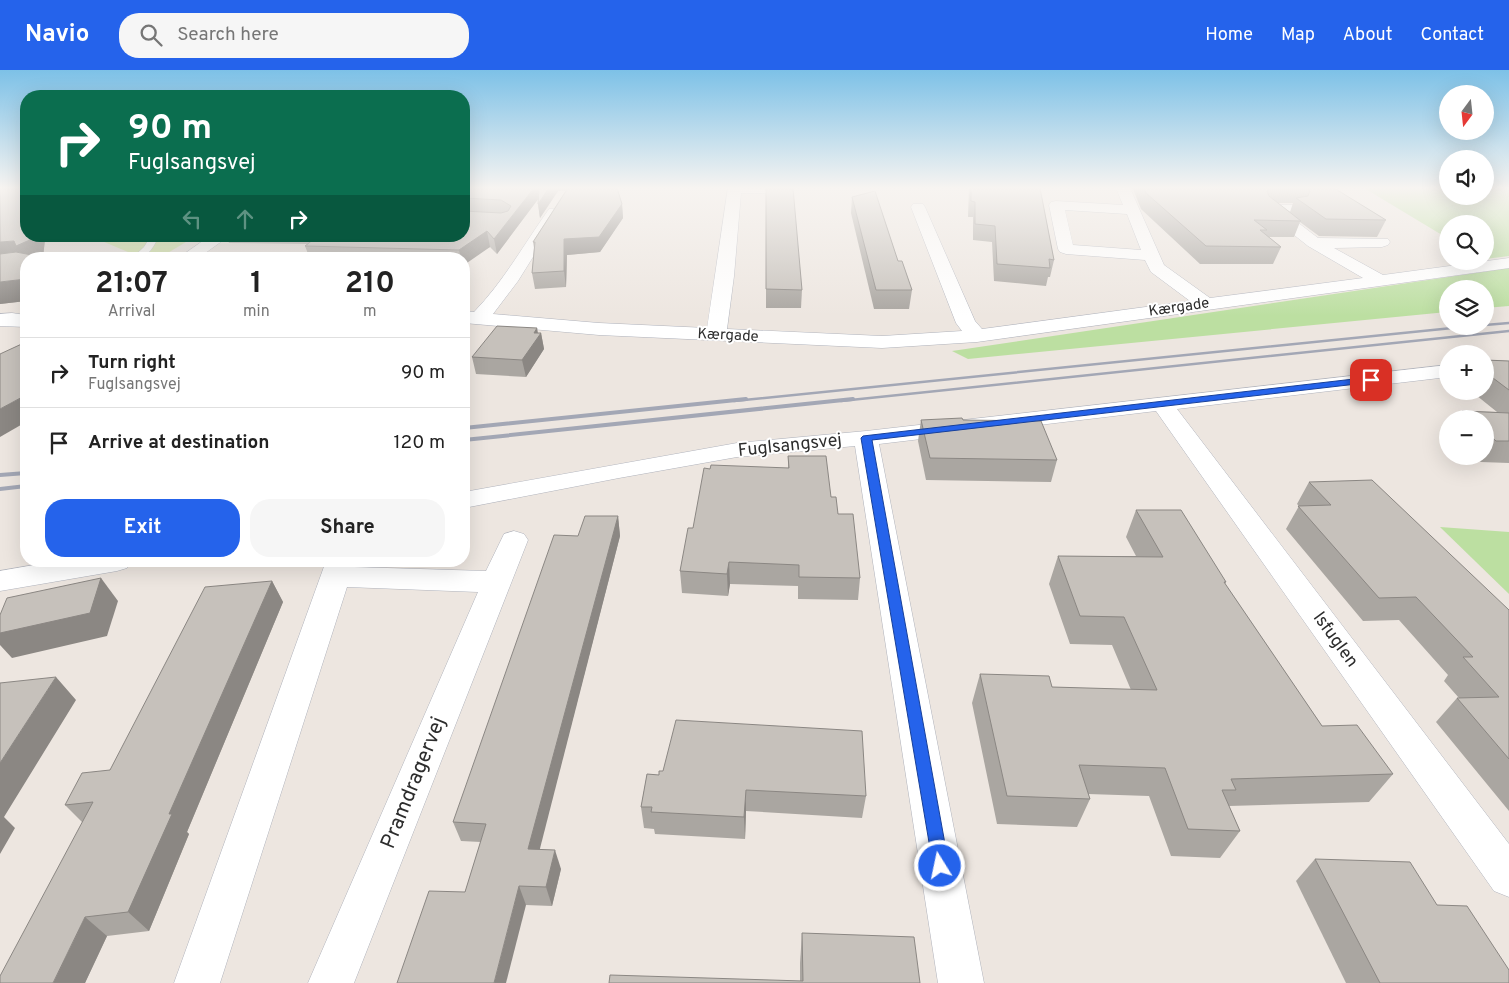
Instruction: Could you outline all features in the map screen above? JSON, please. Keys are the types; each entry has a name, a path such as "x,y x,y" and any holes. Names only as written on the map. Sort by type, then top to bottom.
{"street":[{"name":"Kærgade","path":"471,318 488,310 542,231"},
{"path":"716,335 730,231"},
{"path":"928,231 966,323 977,336"},
{"path":"1062,231 1066,249 1152,256"},
{"path":"1141,231 1157,268 1206,304"},
{"path":"1298,231 1314,243 1381,280"},
{"path":"196,252 212,242"},
{"path":"1314,243 1382,242"},
{"name":"Kærgade","path":"471,318 716,335 882,342 977,336 1509,263"},
{"path":"0,320 20,320"},
{"name":"Fuglsangsvej","path":"470,499 619,470 737,450 866,438 1439,372"},
{"name":"Isfuglen","path":"1162,404 1509,876"},
{"path":"866,438 961,983"},
{"name":"Pramdragervej","path":"331,983 514,540"},
{"path":"0,581 82,567"},
{"path":"197,983 338,569 497,582"}],"lane":[{"path":"144,252 152,242"}],"green space":[{"path":"1494,231 1509,231 1509,256 1494,258"},
{"path":"104,242 186,242 169,252 128,252"},
{"path":"1509,268 1509,306 1494,307 1494,280 1439,280 1439,313 968,359 952,351"},
{"path":"1440,527 1509,532 1509,594"}],"building":[{"path":"0,231 20,231 20,242 25,242 16,246 14,241 0,242"},
{"path":"470,231 501,231 494,239 487,231 459,250 305,246 310,242 470,242"},
{"path":"540,231 603,231 599,237 564,239 564,271 532,273 535,242 533,242"},
{"path":"766,231 797,231 802,290 766,289"},
{"path":"861,231 888,231 898,261 902,261 912,290 876,290"},
{"path":"995,231 1048,231 1054,260 1049,259 1050,268 997,264"},
{"path":"1189,231 1261,231 1281,247 1206,246"},
{"path":"20,253 20,280 0,282 0,254"},
{"path":"497,326 537,328 534,333 541,333 522,360 472,357"},
{"path":"20,345 20,398 0,409 0,354"},
{"path":"1494,360 1509,361 1509,390 1494,379"},
{"path":"1494,412 1509,413 1509,441 1496,441 1494,439"},
{"path":"962,418 963,420 1041,421 1057,460 930,458 921,420"},
{"path":"788,456 826,456 831,497 836,497 838,514 853,514 860,578 799,577 799,565 729,562 727,574 680,571 688,528 693,528 704,468 710,469 711,465 789,468"},
{"path":"1372,480 1509,610 1509,759 1457,698 1499,697 1463,657 1473,657 1416,597 1379,598 1298,506 1331,505 1309,482"},
{"path":"1136,510 1181,510 1226,582 1224,582 1322,726 1357,725 1393,774 1231,779 1236,790 1222,790 1240,831 1188,829 1165,768 1079,765 1090,799 1007,796 980,674 1049,676 1052,687 1157,690 1124,617 1080,616 1058,556 1163,557"},
{"path":"585,516 618,516 528,849 555,850 546,887 519,886 494,983 397,983 429,891 465,892 486,824 453,822 554,535 578,536"},
{"path":"101,578 90,613 0,633 0,615 7,598"},
{"path":"272,581 128,912 85,917 53,983 0,983 0,976 93,802 65,805 82,773 110,770 205,587"},
{"path":"56,677 0,763 0,683"},
{"path":"676,720 862,731 866,796 746,790 744,817 651,812 652,807 641,807 647,774 659,775 659,771 663,771"},
{"path":"1315,859 1410,862 1437,905 1467,906 1509,970 1509,983 1380,983"},
{"path":"802,933 914,937 920,983 609,983 610,975 803,981"}],"railway":[{"path":"1494,324 1509,323"},
{"path":"734,401 1439,329"},
{"path":"841,401 1509,331"},
{"path":"470,427 746,399"},
{"path":"470,439 853,399"},
{"path":"0,475 20,473"},
{"path":"0,489 20,487"}],"route":[{"path":"940,866 866,438 1371,380"}]}
